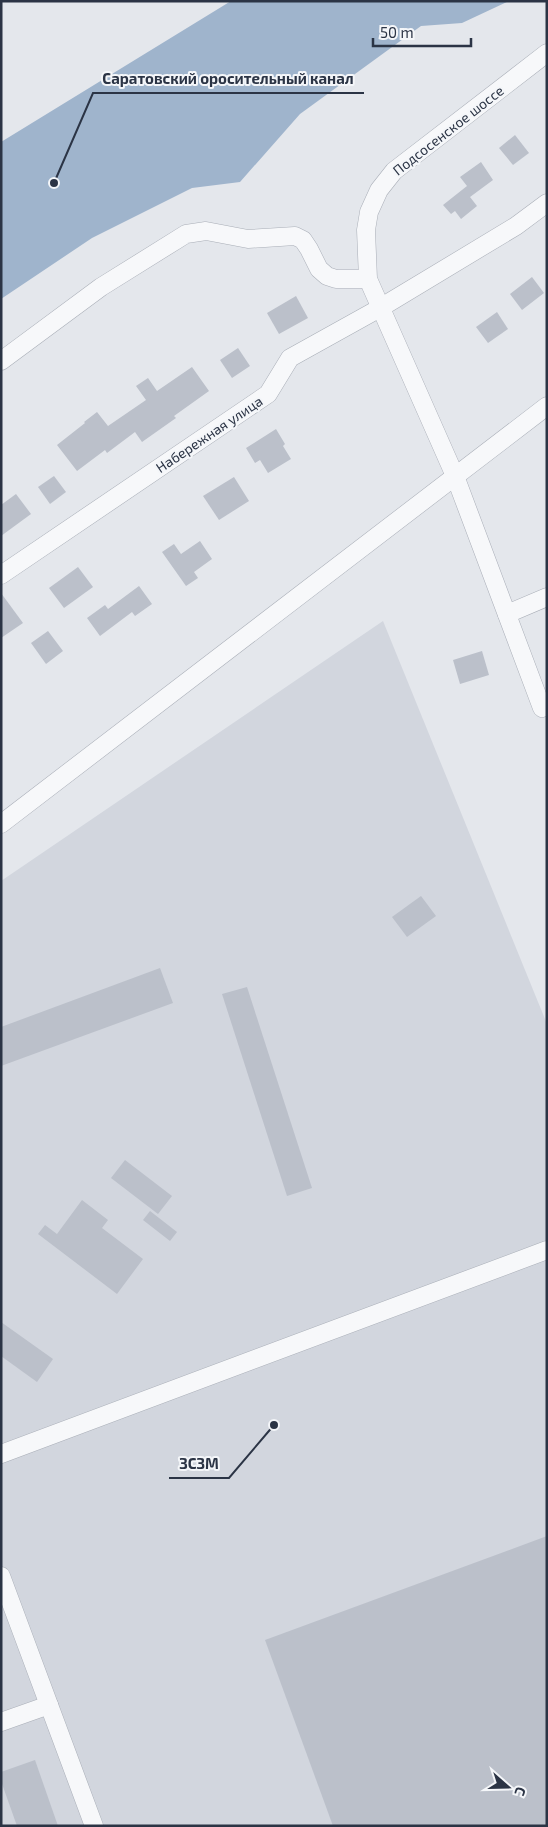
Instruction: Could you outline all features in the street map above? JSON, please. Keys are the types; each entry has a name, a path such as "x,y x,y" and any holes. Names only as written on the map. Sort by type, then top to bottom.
{"street":[{"name":"Подсосенское шоссе","path":"380,308 368,279 366,230 369,212 379,190 394,171 547,53"},
{"name":"Набережная улица","path":"1,575 268,394 290,358 380,308 516,226 547,203"},
{"path":"1,361 101,287 186,234 206,231 248,239 295,236 303,240 318,269 327,276 336,279 368,279"},
{"path":"380,308 455,476 545,711"},
{"path":"1,824 547,406"},
{"path":"507,614 547,597"},
{"path":"1,1454 547,1250"},
{"path":"1,1576 94,1826"},
{"path":"1,1722 49,1705"}],"shaded area":[{"path":"383,621 547,1024 547,1826 1,1826 1,881"}],"water":[{"path":"231,1 509,1 462,23 421,26 300,114 240,182 192,188 92,238 1,299 1,142"}],"building":[{"path":"515,135 529,153 513,165 499,148"},
{"path":"481,162 493,180 470,197 477,206 461,219 455,211 451,214 443,205 467,186 460,177"},
{"path":"532,277 544,293 522,310 510,294"},
{"path":"296,296 308,318 279,334 267,313"},
{"path":"497,312 508,329 488,343 476,327"},
{"path":"238,348 250,366 232,378 220,360"},
{"path":"192,367 209,391 142,442 135,432 107,453 105,450 77,471 57,445 97,412 108,426 146,400 136,386 148,378 157,391"},
{"path":"276,429 291,459 268,473 260,460 255,463 246,448"},
{"path":"54,476 66,492 50,504 38,487"},
{"path":"234,477 249,501 219,520 203,496"},
{"path":"16,494 31,514 1,536 1,505"},
{"path":"200,541 212,559 194,572 198,578 186,586 162,552 174,544 181,554"},
{"path":"78,567 93,587 64,608 49,588"},
{"path":"139,586 152,604 135,616 132,612 100,636 87,618 105,605 108,609"},
{"path":"1,593 23,623 1,638"},
{"path":"48,631 63,651 46,664 31,643"},
{"path":"482,651 489,675 460,684 453,660"},
{"path":"421,896 436,916 407,937 392,917"},
{"path":"160,968 173,1003 1,1066 1,1027"},
{"path":"247,987 312,1188 287,1196 222,994"},
{"path":"125,1160 172,1196 158,1214 111,1178"},
{"path":"82,1200 108,1220 102,1228 143,1259 117,1294 38,1234 45,1225 57,1234"},
{"path":"150,1211 177,1232 170,1241 143,1220"},
{"path":"1,1322 53,1359 37,1382 1,1356"},
{"path":"547,1536 547,1826 333,1826 265,1640"},
{"path":"35,1760 58,1826 17,1826 1,1781 1,1772"}],"place":[{"name":"Саратовский оросительный канал","path":"54,183"},
{"name":"ЗСЗМ","path":"274,1425"}]}
